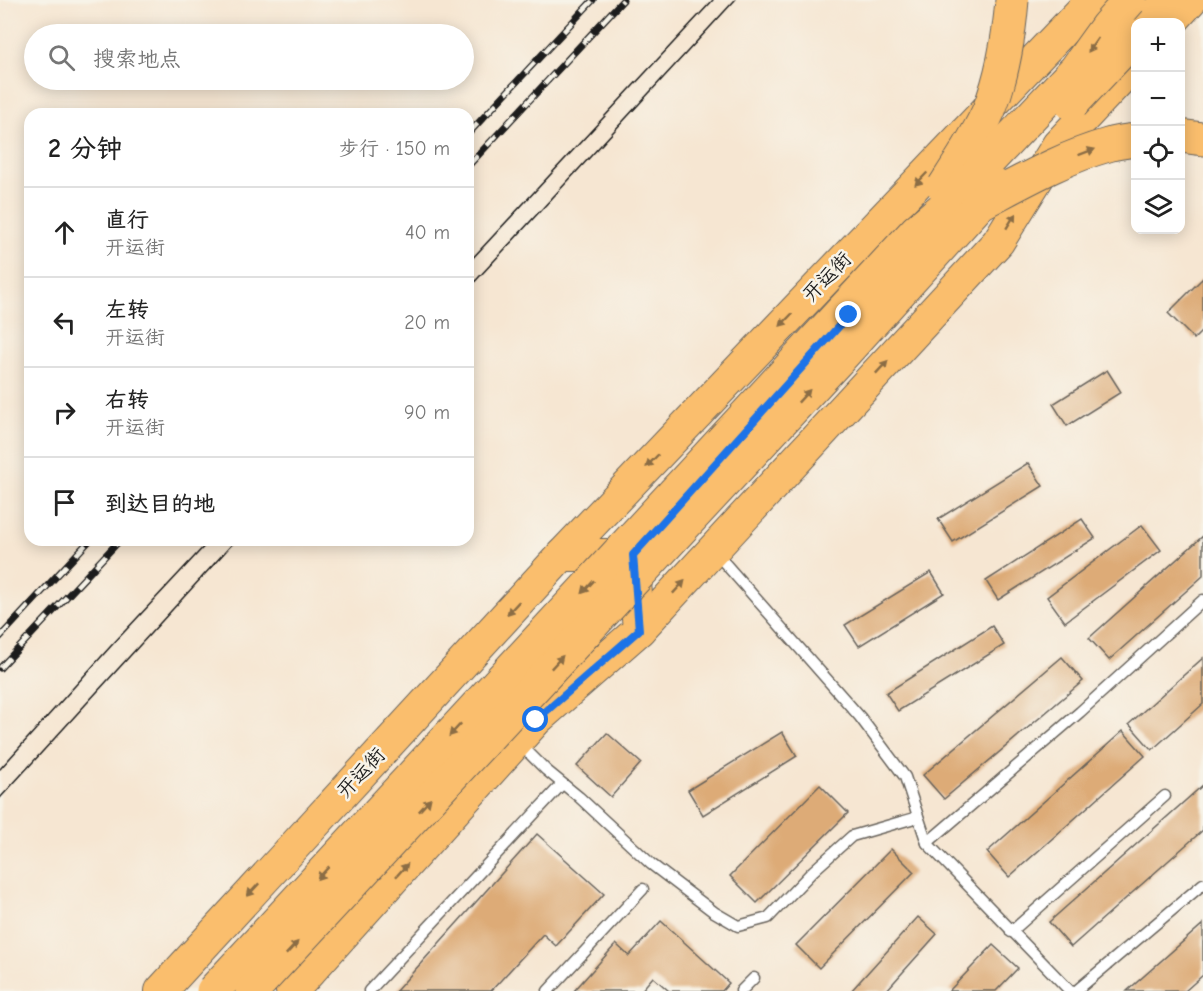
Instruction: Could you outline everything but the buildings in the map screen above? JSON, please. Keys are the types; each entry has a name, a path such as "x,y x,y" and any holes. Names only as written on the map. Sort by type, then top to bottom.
{"highway":[{"path":"917,230 963,158 989,110 1002,71 1009,35 1012,0"},
{"path":"213,991 917,230 951,201 1076,69 1107,26 1130,0"},
{"path":"1153,18 1170,0"},
{"path":"252,991 1131,41"},
{"path":"1185,137 1203,139"},
{"path":"978,205 1065,161 1108,145 1131,141"}],"main road":[{"name":"开运街","path":"161,991 562,555 1092,0"},
{"path":"1175,18 1191,0"},
{"path":"292,991 536,720 639,630 998,242 1058,145 1131,67"},
{"path":"639,630 633,555 849,315 946,215"},
{"path":"562,555 633,555"}],"lane":[{"path":"713,550 860,717 905,777 927,843 1070,991"},
{"path":"927,843 1080,712 1203,600"},
{"path":"518,741 546,771 579,797 651,864 714,912 738,926 768,918 813,871 852,836 918,817"},
{"path":"369,991 562,784"},
{"path":"1011,932 1165,796"},
{"path":"1076,991 1203,884"},
{"path":"548,991 643,889"},
{"path":"741,991 754,978"}],"tram line":[{"path":"474,257 713,0"},
{"path":"474,283 735,0"},
{"path":"0,769 204,546"},
{"path":"0,798 231,546"}],"railway":[{"path":"474,128 593,0"},
{"path":"474,160 623,0"},
{"path":"0,637 84,546"},
{"path":"0,668 114,546"}],"route":[{"path":"536,720 639,630 633,555 849,315"}]}
